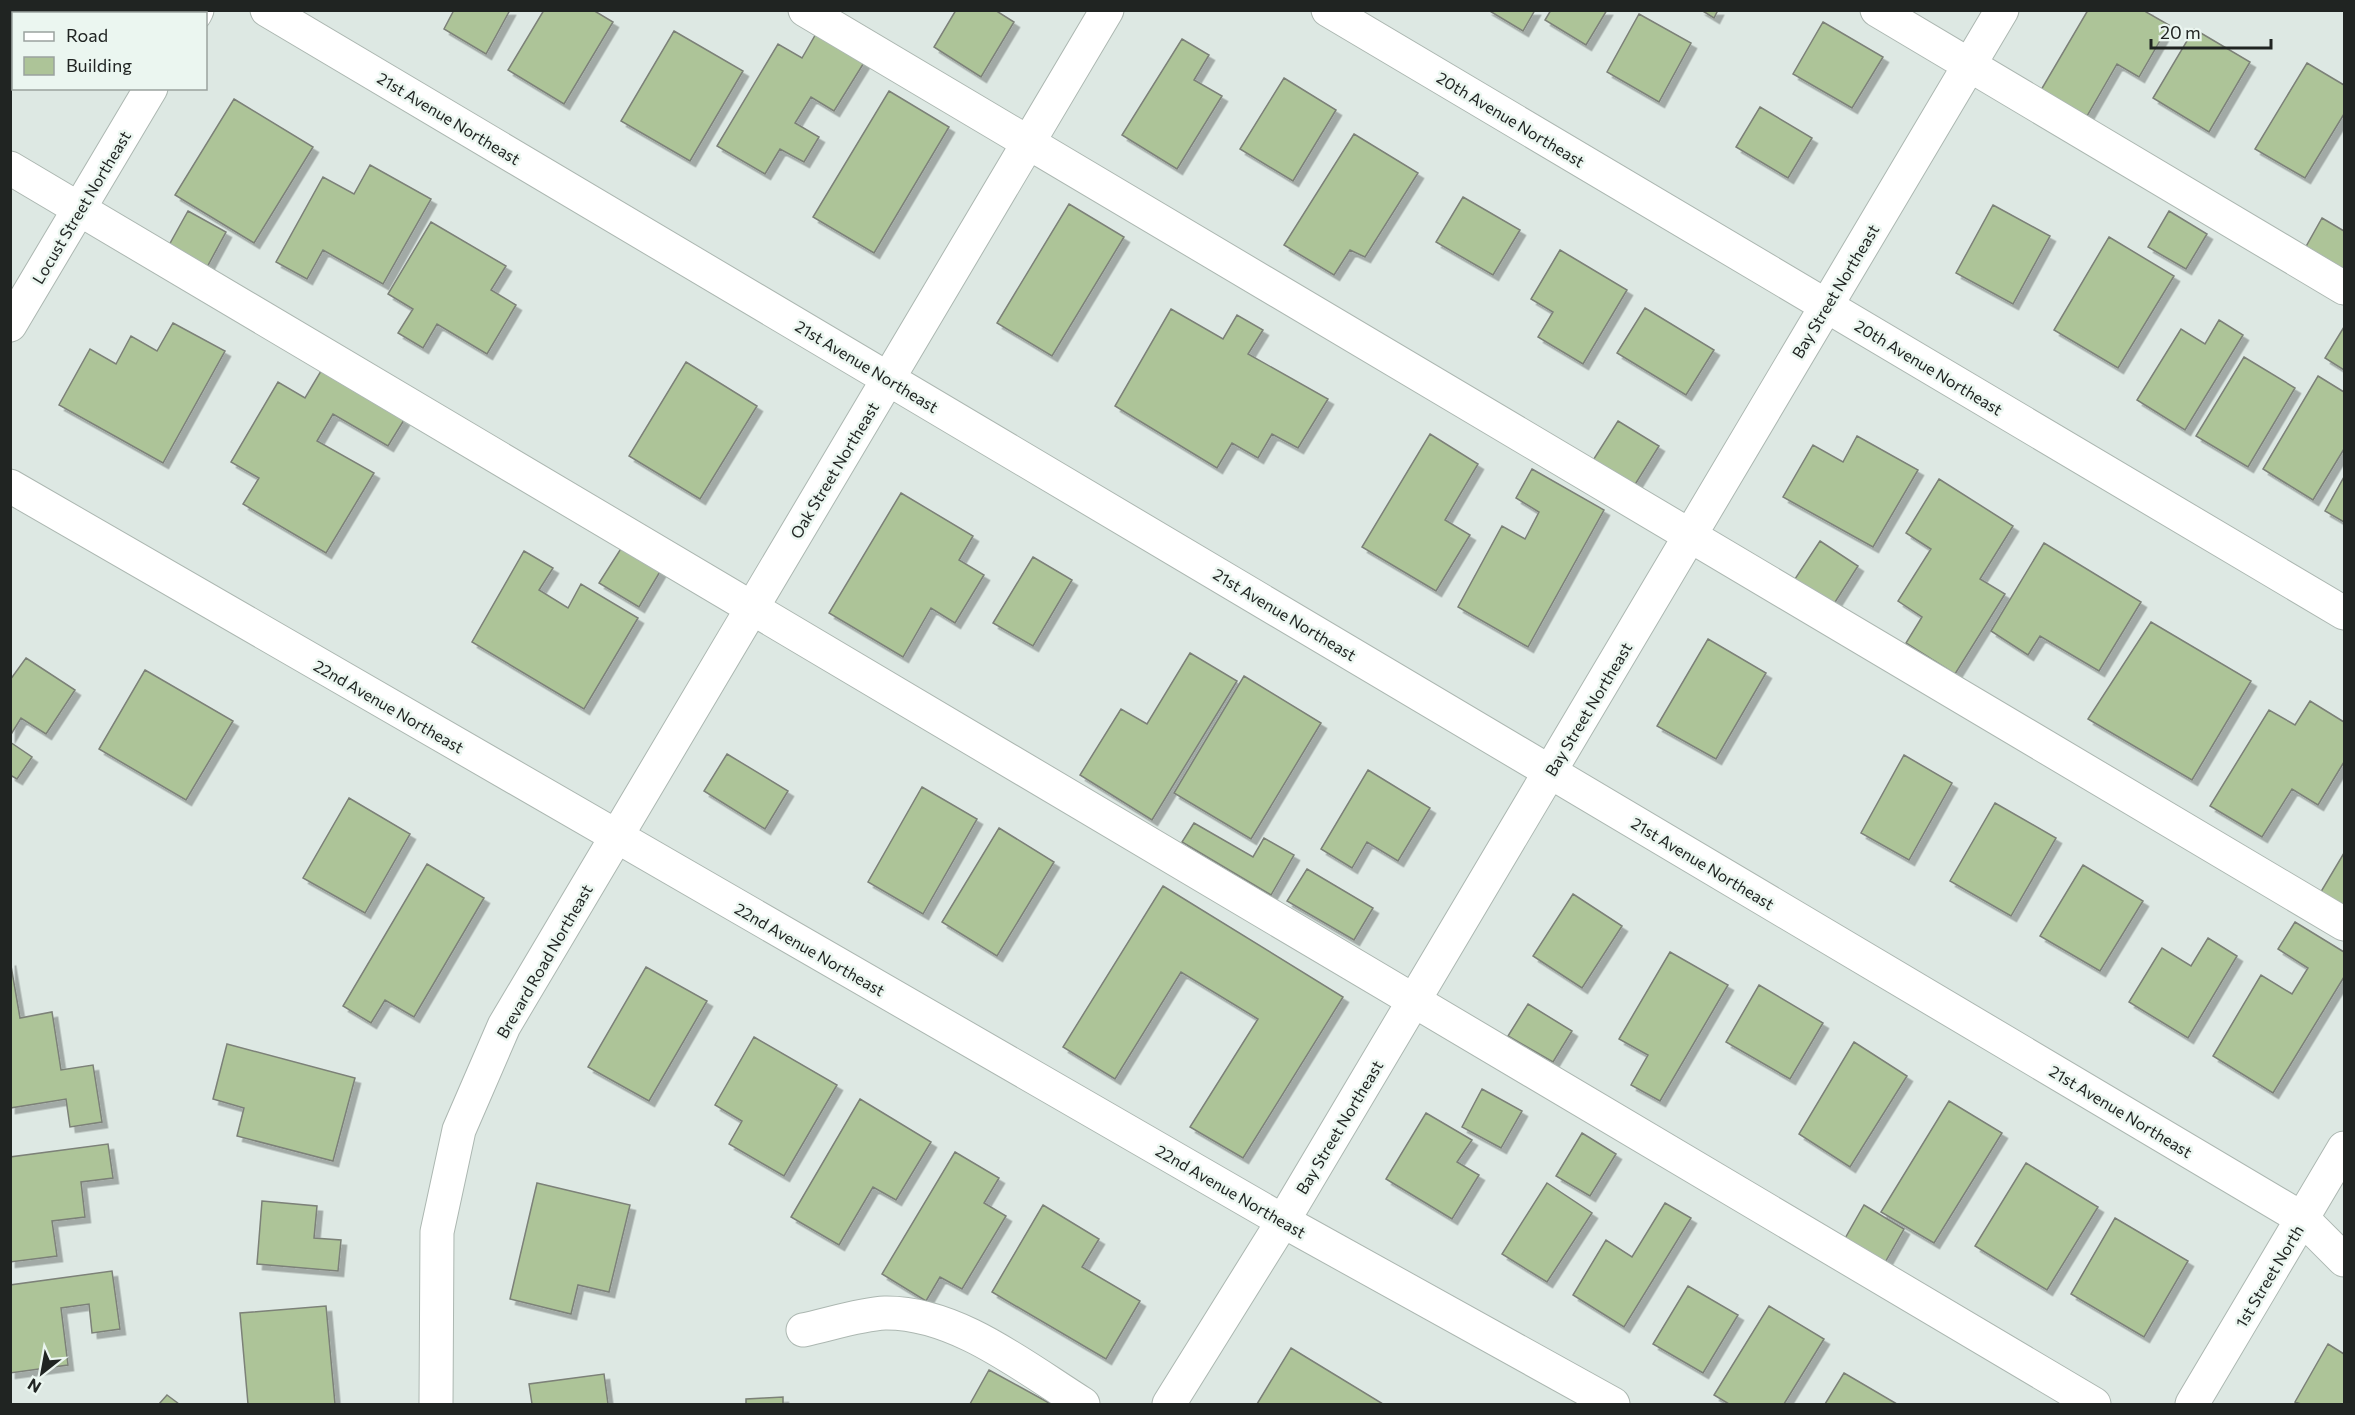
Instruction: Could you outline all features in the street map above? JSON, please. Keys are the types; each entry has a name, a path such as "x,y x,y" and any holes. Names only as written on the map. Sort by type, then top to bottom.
{"street":[{"name":"21st Avenue Northeast","path":"267,10 2303,1219 2344,1260"},
{"path":"805,10 2344,924"},
{"name":"Oak Street Northeast","path":"616,837 1107,10"},
{"name":"20th Avenue Northeast","path":"1328,10 2344,613"},
{"path":"1877,10 2344,288"},
{"name":"Bay Street Northeast","path":"1169,1404 1283,1221 2002,10"},
{"name":"Locust Street Northeast","path":"10,325 150,90"},
{"path":"10,168 2094,1404"},
{"name":"22nd Avenue Northeast","path":"10,486 1283,1221 1613,1404"},
{"name":"Brevard Road Northeast","path":"436,1404 437,1232 459,1130 504,1026 616,837"},
{"name":"1st Street North","path":"2192,1404 2344,1148"},
{"path":"803,1330 882,1313 915,1315 947,1324 982,1342 1083,1404"}],"building":[{"path":"10,10 76,10 78,12 12,12 12,63 10,66"},
{"path":"454,10 510,10 486,54 444,29"},
{"path":"544,10 593,10 613,22 564,104 508,70"},
{"path":"956,10 995,10 1014,22 981,77 934,47"},
{"path":"1488,10 1535,10 1523,31"},
{"path":"1551,10 1607,10 1586,45 1545,20"},
{"path":"1701,10 1718,10 1714,18"},
{"path":"2088,10 2147,10 2146,12 2169,25 2139,77 2117,64 2087,116 2041,90"},
{"path":"1639,14 1691,43 1659,102 1607,72"},
{"path":"1823,22 1883,57 1852,108 1793,74"},
{"path":"2194,29 2250,62 2209,132 2153,98"},
{"path":"674,31 743,71 690,161 621,121"},
{"path":"817,32 865,61 834,111 811,97 795,123 819,137 804,162 780,149 765,174 717,146 778,44 802,58"},
{"path":"1182,39 1209,55 1194,80 1222,96 1177,169 1122,135"},
{"path":"2307,63 2344,85 2344,114 2305,178 2255,149"},
{"path":"1284,78 1336,110 1293,181 1240,149"},
{"path":"889,91 949,127 874,253 813,217"},
{"path":"234,99 313,147 254,243 175,195"},
{"path":"1760,107 1812,138 1788,178 1736,147"},
{"path":"1354,134 1418,173 1365,257 1350,250 1334,275 1284,245"},
{"path":"370,165 431,199 383,284 323,250 307,279 276,262 323,177 354,194"},
{"path":"1463,197 1520,230 1493,275 1436,242"},
{"path":"1069,204 1124,237 1052,356 997,323"},
{"path":"1993,205 2050,236 2013,304 1956,273"},
{"path":"188,211 226,232 206,269 168,247"},
{"path":"2169,211 2207,234 2186,269 2148,247"},
{"path":"2322,218 2344,231 2344,273 2299,259"},
{"path":"431,222 506,266 491,290 516,305 487,354 437,324 423,348 398,333 413,309 388,294"},
{"path":"2109,237 2174,276 2118,368 2054,330"},
{"path":"1560,250 1627,290 1583,364 1538,337 1553,312 1531,299"},
{"path":"1645,308 1714,350 1686,395 1617,353"},
{"path":"1171,309 1223,339 1237,315 1263,330 1248,354 1328,399 1298,448 1272,434 1258,458 1232,443 1217,468 1115,406"},
{"path":"2219,320 2243,335 2185,430 2137,400 2181,329 2205,344"},
{"path":"173,323 225,351 163,463 59,405 90,349 116,364 131,336 157,351"},
{"path":"2344,327 2344,370 2325,358"},
{"path":"2244,357 2295,388 2248,467 2196,436"},
{"path":"686,362 757,406 700,499 629,456"},
{"path":"321,371 404,420 388,446 333,414 317,441 374,473 326,553 243,504 259,478 231,462 278,382 305,398"},
{"path":"2318,376 2344,392 2344,449 2313,500 2263,469"},
{"path":"1618,421 1659,446 1631,491 1590,465"},
{"path":"1430,434 1478,464 1445,520 1470,535 1436,591 1362,547"},
{"path":"1857,436 1918,470 1873,547 1783,497 1813,445 1843,462"},
{"path":"1532,469 1604,510 1528,647 1458,607 1502,526 1525,539 1539,512 1516,498"},
{"path":"2344,477 2344,522 2325,511"},
{"path":"1939,479 2013,526 1980,579 2005,594 1955,674 1906,643 1922,617 1898,601 1931,549 1906,533"},
{"path":"901,493 973,536 959,560 984,575 955,623 931,608 903,657 829,613"},
{"path":"1820,541 1858,566 1832,607 1793,582"},
{"path":"2044,543 2141,602 2099,671 2040,636 2028,655 1991,631"},
{"path":"622,547 661,570 639,607 599,583"},
{"path":"524,551 553,568 539,590 568,608 581,584 638,618 584,709 472,642"},
{"path":"1033,557 1072,580 1033,646 993,623"},
{"path":"2151,622 2251,681 2192,780 2088,719"},
{"path":"1708,639 1766,673 1716,759 1657,726"},
{"path":"1190,653 1237,681 1152,820 1080,775 1121,709 1147,724"},
{"path":"26,658 75,690 46,734 21,718 10,736 10,680"},
{"path":"145,670 233,721 186,800 99,749"},
{"path":"1244,676 1321,723 1251,839 1174,793"},
{"path":"2310,701 2344,722 2344,762 2318,805 2292,789 2262,837 2210,806 2269,710 2295,725"},
{"path":"10,742 32,757 17,779 10,775"},
{"path":"727,754 788,791 765,829 704,791"},
{"path":"1904,755 1952,783 1909,860 1861,833"},
{"path":"1368,770 1430,808 1398,861 1367,842 1352,868 1321,849"},
{"path":"922,787 977,819 923,914 868,882"},
{"path":"349,798 410,834 365,913 303,878"},
{"path":"1995,803 2056,838 2011,916 1950,881"},
{"path":"1194,823 1253,857 1264,838 1294,855 1271,895 1182,842"},
{"path":"999,828 1054,862 997,956 942,922"},
{"path":"2344,853 2344,910 2319,895"},
{"path":"427,864 484,898 414,1017 385,1000 371,1023 343,1006"},
{"path":"2083,865 2143,901 2100,971 2040,936"},
{"path":"1307,869 1373,908 1354,940 1287,901"},
{"path":"1163,886 1343,997 1243,1158 1190,1127 1258,1019 1181,972 1115,1079 1063,1047"},
{"path":"1573,894 1622,926 1582,988 1533,956"},
{"path":"2295,922 2344,952 2344,977 2273,1093 2213,1056 2261,975 2292,994 2308,968 2278,949"},
{"path":"2208,938 2237,956 2188,1038 2129,1002 2162,948 2191,966"},
{"path":"1670,952 1728,985 1660,1101 1631,1085 1648,1055 1619,1039"},
{"path":"10,960 20,1018 52,1012 61,1070 93,1065 102,1122 70,1127 66,1099 10,1108"},
{"path":"646,967 707,1001 649,1101 588,1067"},
{"path":"1759,985 1823,1023 1790,1079 1726,1042"},
{"path":"1528,1004 1572,1031 1553,1062 1508,1036"},
{"path":"754,1037 837,1085 784,1176 729,1144 742,1121 715,1105"},
{"path":"1854,1042 1907,1076 1850,1167 1799,1134"},
{"path":"227,1044 355,1078 333,1161 237,1136 244,1108 213,1099"},
{"path":"1482,1089 1522,1111 1501,1148 1462,1127"},
{"path":"860,1099 931,1142 896,1200 873,1187 839,1245 791,1217"},
{"path":"1949,1101 2002,1133 1934,1243 1881,1212"},
{"path":"1426,1113 1472,1140 1457,1162 1479,1175 1452,1219 1386,1179"},
{"path":"1582,1133 1616,1154 1590,1196 1556,1176"},
{"path":"108,1144 113,1178 81,1182 85,1217 52,1221 57,1256 10,1262 10,1157"},
{"path":"955,1152 999,1178 984,1203 1006,1216 962,1289 940,1277 926,1301 882,1274"},
{"path":"2026,1163 2098,1207 2047,1290 1975,1246"},
{"path":"537,1183 630,1205 609,1292 578,1285 571,1314 510,1299"},
{"path":"1547,1183 1592,1213 1547,1282 1502,1254"},
{"path":"262,1201 317,1206 314,1238 341,1240 338,1271 257,1264"},
{"path":"1665,1203 1691,1218 1624,1327 1573,1295 1606,1240 1632,1257"},
{"path":"1043,1205 1099,1239 1082,1267 1140,1301 1106,1359 992,1292"},
{"path":"1864,1205 1904,1229 1883,1266 1843,1242"},
{"path":"2115,1218 2188,1261 2144,1337 2071,1294"},
{"path":"112,1271 120,1329 92,1333 89,1304 61,1308 68,1365 10,1373 10,1285"},
{"path":"1688,1286 1738,1315 1703,1373 1653,1344"},
{"path":"326,1306 335,1404 248,1404 240,1313"},
{"path":"1769,1306 1824,1339 1784,1404 1729,1404 1714,1395"},
{"path":"2328,1344 2344,1354 2344,1404 2295,1402"},
{"path":"1291,1348 1383,1404 1257,1404"},
{"path":"989,1370 1051,1404 970,1404"},
{"path":"1844,1373 1897,1404 1825,1404"},
{"path":"604,1374 608,1404 532,1404 529,1384"},
{"path":"167,1395 179,1404 159,1404"},
{"path":"783,1397 783,1404 746,1404 746,1399"}]}
